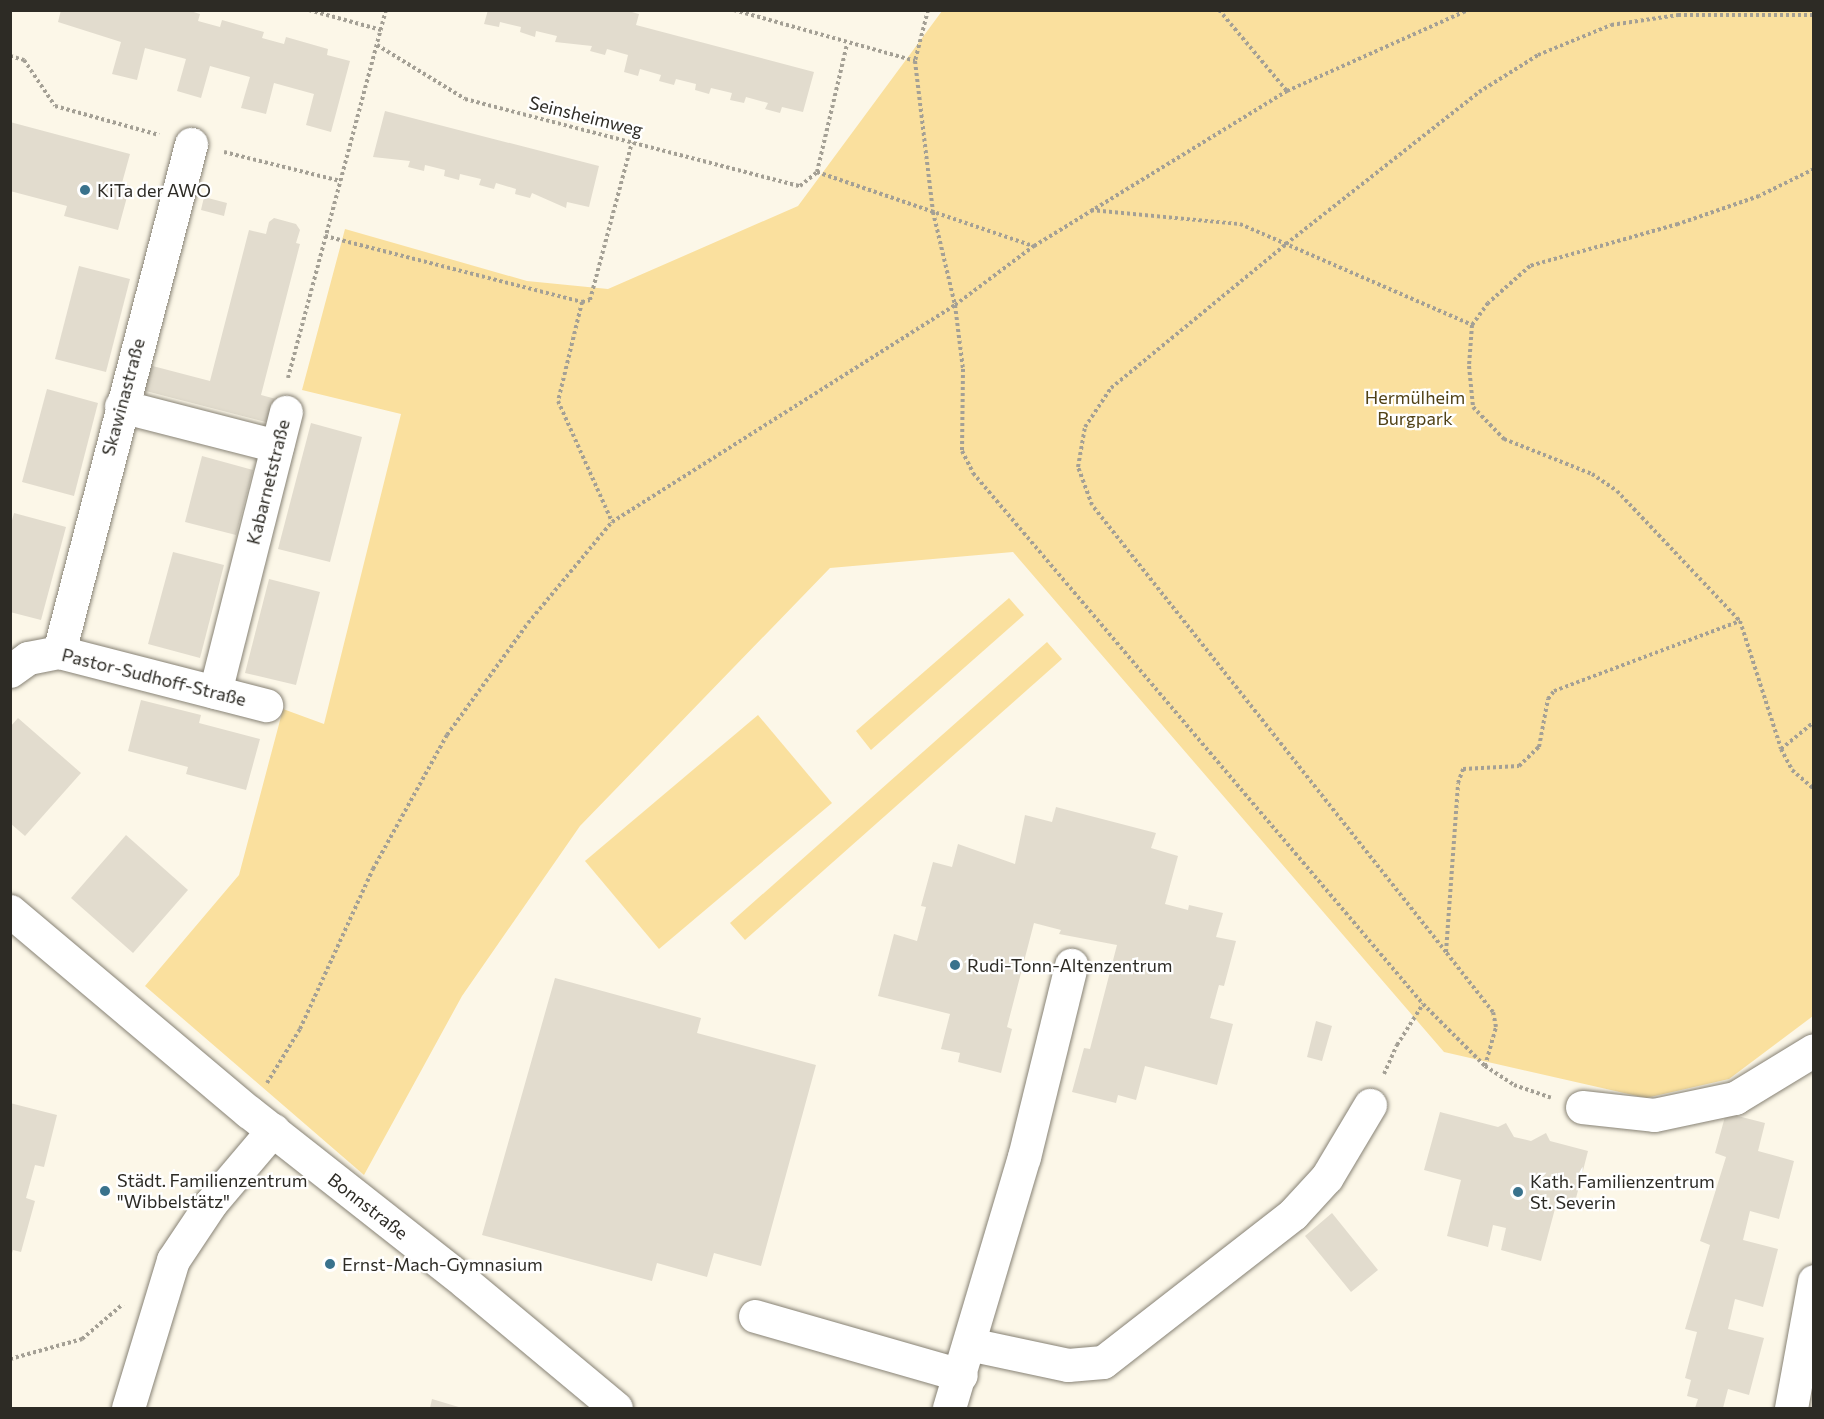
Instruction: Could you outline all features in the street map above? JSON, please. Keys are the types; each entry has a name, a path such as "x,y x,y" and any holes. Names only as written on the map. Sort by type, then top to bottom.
{"street":[{"name":"Skawinastraße","path":"59,652 120,406 191,144"},
{"path":"120,406 277,446"},
{"name":"Kabarnetstraße","path":"215,692 286,412"},
{"name":"Pastor-Sudhoff-Straße","path":"10,671 28,658 59,652 267,705"},
{"name":"Bonnstraße","path":"10,911 261,1121 616,1408"},
{"path":"949,1408 1024,1157 1071,965"},
{"path":"1582,1107 1654,1115 1736,1098 1814,1050"},
{"path":"755,1316 965,1360 1068,1365 1103,1362 1293,1214 1327,1177 1370,1105"},
{"path":"128,1408 173,1260 261,1121"},
{"path":"1791,1408 1814,1281"}],"path":[{"path":"309,10 381,30"},
{"name":"Kabarnetstraße","path":"286,412 283,398 386,10"},
{"path":"734,10 847,44 915,61"},
{"path":"928,10 915,61 933,212 955,305 963,369 962,451 973,473 1423,1004 1485,1066 1539,1095 1582,1107"},
{"path":"1219,10 1287,91"},
{"path":"261,1121 373,869 447,735 528,623 612,522 955,305 1034,246 1090,210 1287,91 1468,10"},
{"path":"1485,1066 1496,1027 1493,1012 1092,505 1078,467 1084,427 1111,388 1286,244 1479,92 1538,55 1611,26 1678,15 1814,15"},
{"path":"847,44 817,172 1034,246"},
{"name":"Seinsheimweg","path":"377,45 465,99 800,186 817,172"},
{"path":"325,236 582,302 590,300 632,142"},
{"path":"1814,170 1759,196 1688,220 1530,266 1488,303 1473,325 1469,366 1473,407 1504,439 1592,474 1617,491 1740,621 1781,749 1792,770 1814,789"},
{"path":"1090,210 1240,224 1473,325"},
{"path":"582,302 558,401 612,522"},
{"path":"1446,952 1458,783 1464,770 1519,766 1539,747 1548,699 1554,691 1740,621"},
{"path":"1781,749 1813,722"},
{"path":"1370,1105 1397,1045 1423,1004"},
{"path":"10,1359 82,1339 132,1296"}],"green space":[{"name":"Hermülheim Burgpark","path":"942,11 1813,11 1813,1016 1729,1079 1646,1098 1444,1052 1013,552 830,568 580,826 462,996 364,1175 145,986 239,875 283,709 324,724 401,414 302,390 345,229 527,281 608,289 798,206"},
{"path":"1009,598 1024,615 871,750 856,731"},
{"path":"1047,642 1062,659 745,940 730,923"},
{"path":"758,715 832,803 659,949 585,861"}],"building":[{"path":"61,10 187,10 200,14 198,21 220,27 222,20 264,32 262,38 284,44 286,37 328,49 327,55 350,61 331,132 306,125 314,94 274,83 266,114 241,108 250,77 210,66 201,98 177,91 186,59 145,48 137,80 112,74 121,42 58,22"},
{"path":"488,10 625,10 639,14 636,25 814,72 803,112 782,107 780,113 765,109 768,103 746,97 744,103 730,100 732,93 711,88 709,94 695,90 696,84 676,79 674,85 659,81 661,75 640,69 638,76 624,72 628,55 607,49 605,55 590,51 592,46 555,42 557,36 536,31 535,37 520,32 521,27 500,22 499,27 484,24"},
{"path":"385,111 599,166 589,207 567,202 566,208 532,193 530,198 515,194 516,189 496,183 494,189 479,185 481,179 460,174 459,180 444,176 445,170 425,165 424,171 408,167 410,161 373,157"},
{"path":"10,122 130,154 122,183 130,186 118,230 64,216 67,206 10,191"},
{"path":"204,197 227,203 224,216 201,210"},
{"path":"274,218 296,224 300,230 296,243 300,244 261,395 276,399 270,423 138,389 145,364 210,381 249,230 266,234 269,222"},
{"path":"79,266 130,279 106,372 55,359"},
{"path":"47,389 98,403 74,496 22,482"},
{"path":"311,423 362,437 330,562 278,549"},
{"path":"202,456 253,470 236,535 185,522"},
{"path":"14,513 66,527 41,620 10,612 10,528"},
{"path":"173,552 224,565 200,658 148,644"},
{"path":"269,579 320,592 296,685 245,673"},
{"path":"141,700 201,715 199,723 260,739 246,790 186,774 188,767 128,751"},
{"path":"18,718 81,773 25,836 10,823 10,727"},
{"name":"Rudi-Tonn-Altenzentrum","path":"1056,807 1156,833 1151,848 1178,856 1165,904 1188,910 1189,905 1223,913 1216,937 1236,941 1224,986 1219,985 1210,1018 1233,1024 1217,1085 1145,1066 1136,1100 1118,1095 1116,1103 1072,1092 1084,1048 1090,1049 1117,945 1059,934 1061,930 1034,923 1007,1027 1012,1029 1001,1073 958,1062 960,1053 941,1049 950,1014 878,996 894,934 917,941 926,907 921,906 933,862 952,867 958,844 1015,864 1025,815 1052,822"},
{"path":"126,835 188,890 133,953 71,898"},
{"path":"555,978 701,1018 697,1033 816,1065 761,1266 714,1253 707,1277 657,1263 652,1281 482,1235"},
{"path":"1316,1021 1332,1026 1322,1061 1307,1057"},
{"path":"10,1103 57,1115 44,1167 35,1165 26,1198 35,1201 21,1252 13,1250 11,1256"},
{"name":"Kath. Familienzentrum St. Severin","path":"1440,1112 1498,1127 1506,1123 1514,1137 1531,1141 1546,1133 1550,1141 1588,1151 1573,1210 1556,1205 1541,1261 1501,1250 1506,1228 1493,1225 1488,1247 1447,1236 1461,1180 1424,1170"},
{"path":"1726,1113 1765,1123 1758,1151 1794,1161 1779,1219 1750,1211 1743,1240 1778,1249 1763,1307 1735,1299 1728,1329 1764,1338 1749,1395 1728,1389 1723,1408 1695,1408 1698,1399 1687,1396 1691,1380 1685,1378 1697,1332 1685,1329 1710,1245 1700,1241 1726,1157 1715,1153"},
{"path":"1332,1213 1378,1270 1351,1292 1305,1236"},
{"path":"432,1399 462,1408 430,1408"}],"place":[{"name":"KiTa der AWO","path":"85,190"},
{"name":"Rudi-Tonn-Altenzentrum","path":"955,965"},
{"name":"Städt. Familienzentrum \"Wibbelstätz\"","path":"105,1191"},
{"name":"Kath. Familienzentrum St. Severin","path":"1518,1192"},
{"name":"Ernst-Mach-Gymnasium","path":"330,1264"}]}
